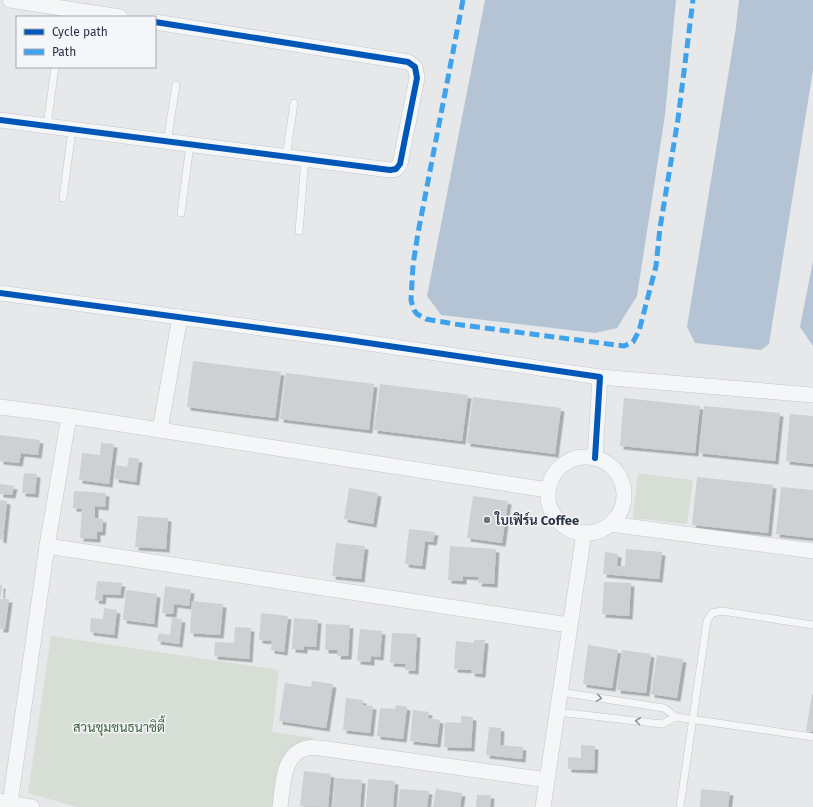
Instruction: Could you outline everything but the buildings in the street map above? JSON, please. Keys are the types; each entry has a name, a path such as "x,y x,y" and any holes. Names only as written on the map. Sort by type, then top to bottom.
{"street":[{"path":"10,0 114,16"},
{"path":"0,120 390,170 396,169 400,164 417,78 415,67 408,62 156,22"},
{"path":"0,293 341,338 600,377 813,395"},
{"path":"160,430 180,317"},
{"path":"595,458 600,377"},
{"path":"0,407 69,416 548,490"},
{"path":"32,807 5,802 69,416"},
{"path":"582,457 595,458 607,463 617,473 623,486 624,500 619,514 610,524 598,531 584,533 572,530 561,524 553,514 549,502 548,490 552,478 560,468 570,461 582,457"},
{"path":"610,524 813,551"},
{"path":"543,807 558,712 569,625 584,533"},
{"path":"47,546 569,625"},
{"path":"280,807 287,764 296,752 308,748 320,748 547,780"}],"lane":[{"path":"47,126 55,68"},
{"path":"167,142 176,85"},
{"path":"286,157 294,103"},
{"path":"63,198 72,130"},
{"path":"181,213 190,145"},
{"path":"299,231 305,159"},
{"path":"680,807 707,621 712,613 722,611 813,625"},
{"path":"560,692 664,708 676,717 692,720 813,736"},
{"path":"558,712 662,724 676,717"}],"green space":[{"path":"638,473 693,480 687,524 633,518"},
{"name":"สวนชุมชนธนาซิตี้","path":"51,636 279,670 272,732 314,738 299,744 279,807 77,807 28,793"}],"water":[{"path":"485,0 676,0 665,115 637,296 617,328 595,333 441,315 427,296"},
{"path":"739,0 813,0 813,70 769,344 761,350 695,343 687,327 736,27"},
{"path":"813,261 813,346 800,327"}],"marked path":[{"path":"463,0 418,233 413,265 411,300 414,310 417,314 426,319 454,324 624,346 633,342 639,331 656,266 660,228 678,119 693,0"}],"cycle path":[{"path":"0,120 390,170 396,169 400,164 417,78 415,67 408,62 156,22"},
{"path":"0,293 341,339 600,377 595,458"}],"place":[{"name":"ใบเฟิร์น Coffee","path":"487,520"}]}
